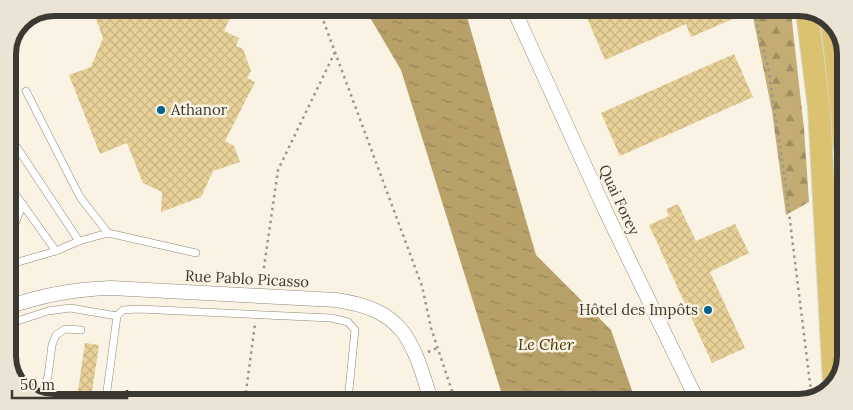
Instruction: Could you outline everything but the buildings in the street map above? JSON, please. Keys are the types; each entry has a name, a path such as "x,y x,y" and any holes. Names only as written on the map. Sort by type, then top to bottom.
{"main road":[{"path":"808,18 819,108 833,372"},
{"path":"834,40 837,68"}],"street":[{"name":"Quai Forey","path":"517,16 605,210 694,394"},
{"name":"Rue Pablo Picasso","path":"16,305 56,293 81,289 111,288 336,300 356,303 374,309 389,317 401,328 418,356 429,394"}],"lane":[{"path":"26,92 80,197 108,233"},
{"path":"16,146 79,241"},
{"path":"16,195 56,251"},
{"path":"16,220 22,204"},
{"path":"16,263 108,233 196,253"},
{"path":"16,321 48,311 70,308 117,316"},
{"path":"107,394 117,316 123,310 138,309 331,318 348,322 355,330 349,394"},
{"path":"43,392 48,376 52,345 56,335 65,329 81,330"}],"path":[{"path":"322,16 422,286 431,328 453,394"},
{"path":"755,16 768,68 785,181 811,391"},
{"path":"260,296 278,170 335,52"},
{"path":"246,394 256,316"}],"green space":[{"path":"753,16 791,16 804,129 809,202 786,215 772,111"}],"water":[{"name":"Le Cher","path":"369,16 467,16 536,255 611,330 633,394 502,394 401,70"}],"place":[{"name":"Athanor","path":"161,110"},
{"name":"Hôtel des Impôts","path":"708,310"}]}
